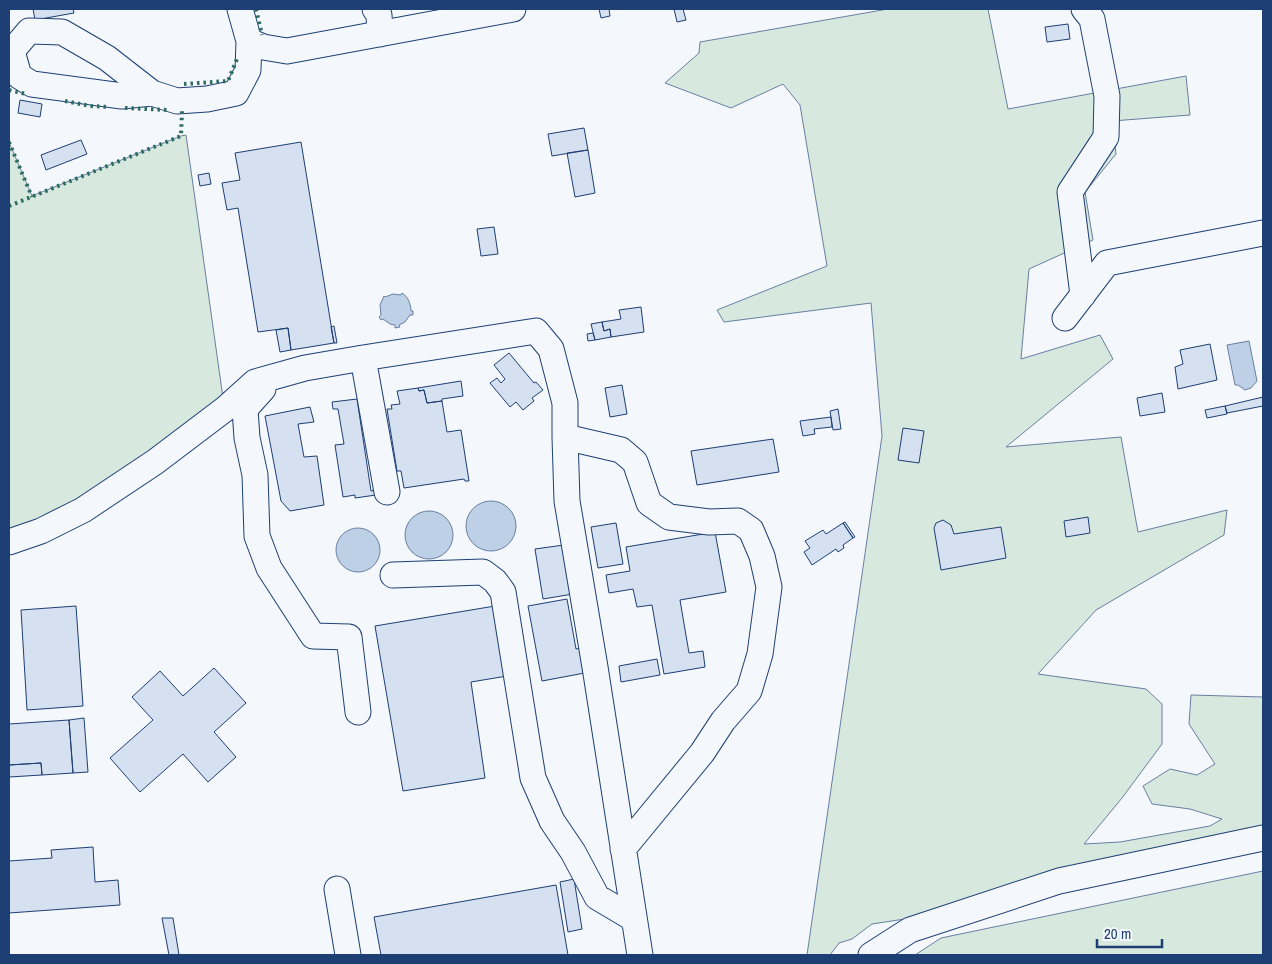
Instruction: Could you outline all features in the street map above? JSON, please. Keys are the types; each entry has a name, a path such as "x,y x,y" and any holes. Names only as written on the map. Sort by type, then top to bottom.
{"street":[{"path":"152,92 122,96 32,84 20,76 12,50 29,31 62,32 107,58 152,92 177,101 207,99 236,93 248,70 249,41 240,9"},
{"path":"375,9 379,15 380,34"},
{"path":"249,41 263,47 287,51 513,9"},
{"path":"1083,295 1070,192 1106,137 1107,96 1092,19 1084,9"},
{"path":"1065,318 1107,263 1263,233"},
{"path":"9,542 41,531 83,510 155,462 225,409 255,382 305,368 536,331 551,349 564,403 567,501 640,955"},
{"path":"363,358 387,492"},
{"path":"272,378 245,409 247,438 255,475 257,536 269,568 313,636 349,637 358,712"},
{"path":"565,437 622,450 634,462 649,503 669,517 709,522 738,521 751,530 762,556 769,587 760,654 749,691 723,721 702,752 624,849"},
{"path":"393,575 483,572 504,592 533,778 552,821 573,852 597,897 634,919"},
{"path":"871,955 910,930 1059,881 1263,838"},
{"path":"337,889 348,955"}],"shaded area":[{"path":"888,9 988,9 1008,109 1186,76 1190,115 1112,121 1116,154 1085,192 1093,240 1029,269 1021,359 1100,335 1113,359 1006,447 1121,437 1138,532 1227,510 1224,535 1096,610 1038,674 1146,689 1162,704 1162,744 1122,798 1084,844 1120,842 1210,826 1222,819 1190,809 1152,804 1143,786 1170,769 1197,775 1215,764 1189,724 1191,695 1263,697 1263,830 918,917 872,924 852,939 839,943 830,955 807,955 882,436 871,303 724,322 717,310 827,266 800,105 783,84 731,108 665,83 699,53 700,42"},
{"path":"186,135 223,398 59,518 9,533 9,142 32,196"},
{"path":"1263,871 1263,955 915,955 941,938"}],"water":[{"path":"402,293 409,301 413,315 410,315 405,322 399,325 400,327 395,328 395,325 383,319 381,320 379,317 381,315 380,305 384,296 401,295"},
{"path":"1249,341 1257,381 1251,388 1245,390 1235,385 1227,345"},
{"path":"486,501 496,501 509,508 516,521 516,531 509,544 496,551 486,551 477,547 470,540 466,531 466,521 470,512 477,505"},
{"path":"429,511 438,513 446,518 451,526 453,535 451,544 446,552 438,557 429,559 420,557 412,552 407,544 405,535 407,526 412,518 420,513"},
{"path":"358,528 370,532 376,538 380,550 376,562 370,568 358,572 346,568 340,562 336,550 340,538 346,532"}],"building":[{"path":"33,9 73,9 74,13 35,20"},
{"path":"599,9 609,9 610,16 601,18"},
{"path":"674,9 683,9 686,20 677,22"},
{"path":"1068,24 1070,39 1047,42 1045,27"},
{"path":"20,100 42,104 40,117 18,113"},
{"path":"584,128 588,150 552,156 548,134"},
{"path":"81,140 87,154 46,170 41,155"},
{"path":"301,142 334,343 291,350 288,328 258,332 238,208 227,210 222,183 240,180 235,153"},
{"path":"588,150 595,193 575,197 567,153"},
{"path":"209,173 211,184 200,186 198,175"},
{"path":"494,227 498,254 481,256 477,229"},
{"path":"641,307 644,332 611,337 610,329 604,331 602,322 621,319 619,310"},
{"path":"602,322 604,331 610,329 611,337 595,340 591,324"},
{"path":"334,326 337,343 334,343 331,327"},
{"path":"288,328 291,350 280,352 276,330"},
{"path":"593,333 595,340 588,341 587,334"},
{"path":"1210,344 1217,380 1178,389 1175,367 1183,364 1180,350"},
{"path":"509,353 534,383 536,382 543,390 532,398 534,401 523,410 516,402 510,407 490,383 497,378 501,383 505,379 494,365"},
{"path":"461,381 463,396 442,399 442,401 427,403 424,390 419,391 418,388"},
{"path":"622,385 627,414 610,417 605,388"},
{"path":"418,388 419,391 424,390 427,403 442,401 447,432 461,430 469,481 464,479 404,488 401,471 397,471 387,409 392,409 391,405 400,404 397,391"},
{"path":"1162,393 1165,412 1140,416 1137,398"},
{"path":"1263,397 1263,406 1227,413 1225,406"},
{"path":"357,399 371,491 375,490 376,495 355,498 355,495 343,497 335,445 344,444 338,409 333,409 332,402"},
{"path":"1225,406 1227,414 1207,418 1205,410"},
{"path":"310,407 314,422 298,424 304,457 317,456 324,505 290,511 281,501 265,416"},
{"path":"838,409 841,429 833,430 830,411"},
{"path":"831,417 832,427 814,429 815,434 803,436 800,421"},
{"path":"903,428 924,431 919,463 898,460"},
{"path":"773,439 779,472 697,485 691,451"},
{"path":"1088,517 1090,533 1066,537 1064,521"},
{"path":"943,520 951,525 954,534 1001,527 1006,558 941,570 934,528 936,523"},
{"path":"845,522 855,537 853,538 843,523"},
{"path":"616,523 623,564 598,568 591,527"},
{"path":"843,523 853,538 843,545 844,548 838,552 836,549 812,565 804,552 810,548 805,541 823,530 826,534"},
{"path":"715,532 726,592 680,600 689,653 703,651 705,667 664,674 652,605 637,607 633,589 609,593 606,575 630,571 626,547"},
{"path":"564,545 573,594 543,599 535,549"},
{"path":"567,599 576,649 585,647 590,672 542,681 528,606"},
{"path":"501,605 513,675 471,682 485,778 403,791 375,626"},
{"path":"76,606 83,706 27,710 21,610"},
{"path":"657,659 660,675 621,682 619,666"},
{"path":"214,668 246,703 214,732 236,757 208,782 183,754 140,792 110,758 153,720 132,697 160,671 183,696"},
{"path":"84,718 88,772 73,773 69,720"},
{"path":"69,720 73,773 42,775 41,763 9,765 9,724"},
{"path":"41,763 42,775 9,777 9,765"},
{"path":"93,847 95,882 118,880 120,905 9,913 9,861 52,858 51,850"},
{"path":"574,879 582,929 568,932 560,882"},
{"path":"556,885 568,955 381,955 374,917"},
{"path":"162,918 173,918 179,955 169,955"}],"hedge":[{"path":"256,9 262,35"},
{"path":"184,84 228,81 237,59"},
{"path":"9,90 26,94"},
{"path":"65,101 90,106 110,107"},
{"path":"125,108 167,110"},
{"path":"9,206 181,136 182,111 179,111"},
{"path":"9,142 32,197"}]}
